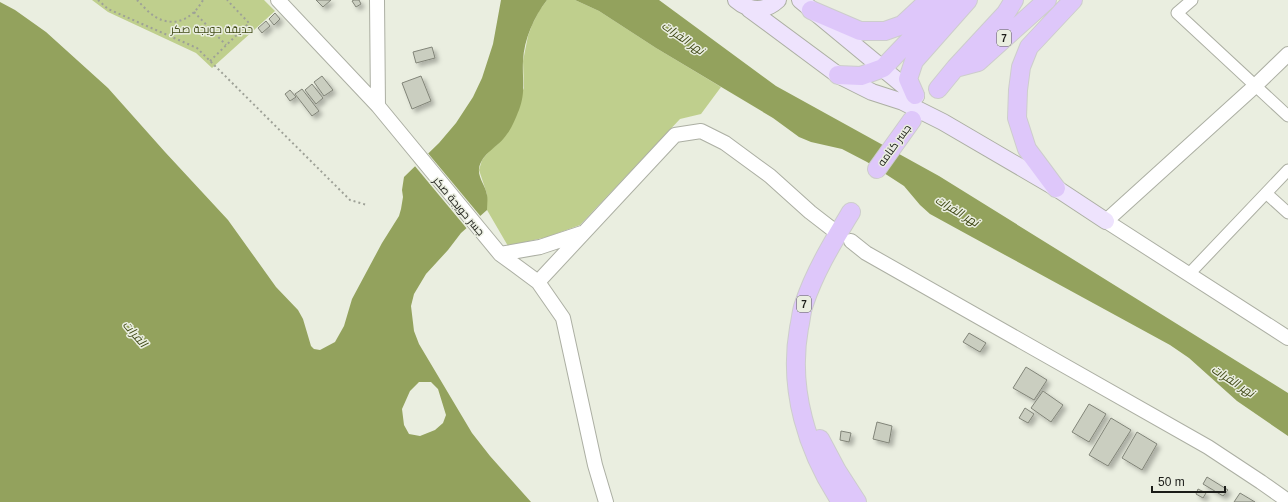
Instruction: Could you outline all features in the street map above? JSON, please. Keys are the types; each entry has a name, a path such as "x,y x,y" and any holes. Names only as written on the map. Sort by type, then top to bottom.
{"main road":[{"path":"743,4 757,10 765,9 778,0"},
{"path":"806,5 860,31 885,31 902,25 929,0"},
{"path":"838,75 861,76 884,68 948,0"},
{"path":"915,95 908,80 914,61 968,0"},
{"path":"1056,188 1027,149 1017,118 1018,90 1021,67 1029,47 1073,0"},
{"name":"7","path":"956,67 978,62 1045,1"},
{"path":"743,4 838,75 872,92 903,102 943,122 1056,188 1106,221"},
{"name":"7","path":"938,89 1008,4"},
{"path":"806,5 884,68 943,122"},
{"name":"جسر كنامه","path":"877,169 912,120"},
{"name":"7","path":"841,502 825,476 809,438 801,407 795,368 796,348 803,306 823,259 851,212"},
{"name":"7","path":"801,407 837,471 857,502"}],"street":[{"name":"جسر حويجة صكر","path":"278,0 378,106 500,254 538,282 563,318 595,465 606,502"},
{"path":"377,0 378,106"},
{"path":"1192,0 1177,13 1288,116"},
{"path":"1288,54 1106,221 1288,338"},
{"path":"538,282 675,135 701,131 725,143 759,168 832,229"},
{"path":"1189,274 1288,170"},
{"path":"1266,193 1288,213"},
{"path":"500,254 540,247 586,231"},
{"path":"850,241 866,253 1208,448 1288,501"}],"path":[{"path":"98,0 108,9 197,48 350,200 367,206"},
{"path":"137,0 161,20 174,22 187,18 197,10 203,0"},
{"path":"210,61 249,23 227,0"},
{"path":"194,12 226,45"}],"green space":[{"name":"حديقة حويجة صكر","path":"92,0 264,0 275,11 212,68 196,53 108,12"},
{"path":"547,0 575,0 599,11 656,48 721,87 701,114 680,119 580,225 547,237 508,246 487,210 487,194 479,170 482,160 490,150 498,144 524,88 523,61 528,36 539,11"}],"water":[{"name":"الفرات","path":"501,0 547,0 530,29 525,45 523,61 523,91 519,110 509,132 504,139 487,154 480,163 479,172 487,195 487,210 461,233 426,274 414,294 411,306 414,331 419,344 472,433 490,456 531,502 0,502 0,2 15,10 46,32 108,88 228,220 276,287 298,310 303,319 311,346 314,349 320,350 335,342 344,326 352,299 382,243 399,216 403,197 402,190 404,177 439,143 456,123 473,97 482,78 493,44","holes":["419,382 431,382 438,389 446,415 443,423 435,430 420,436 409,434 404,425 402,409 410,391"]},
{"name":"نهر الفرات","path":"575,0 659,0 776,86 939,176 1288,393 1288,436 1237,401 1189,358 1170,345 930,214 920,205 904,186 867,162 842,149 811,142 799,137 773,118 656,48 599,11"}],"pier":[{"path":"427,152 482,218 468,230 414,165"}],"building":[{"path":"316,0 331,0 323,7"},
{"path":"359,0 361,4 356,7 352,1"},
{"path":"275,13 280,19 274,25 269,19"},
{"path":"266,21 270,26 262,33 258,28"},
{"path":"432,47 435,58 416,63 413,52"},
{"path":"322,76 333,90 324,96 314,82"},
{"path":"421,76 431,101 412,109 402,83"},
{"path":"312,84 323,98 316,104 305,90"},
{"path":"302,89 319,111 312,116 295,94"},
{"path":"290,90 296,97 290,101 285,94"},
{"path":"969,333 986,343 980,352 963,342"},
{"path":"1026,367 1047,380 1034,400 1013,388"},
{"path":"1043,391 1063,405 1051,422 1031,408"},
{"path":"1089,404 1106,414 1089,442 1072,432"},
{"path":"1025,408 1034,414 1028,423 1019,418"},
{"path":"1111,418 1131,430 1108,466 1089,455"},
{"path":"877,422 892,426 889,443 873,439"},
{"path":"841,431 851,433 849,442 840,440"},
{"path":"1137,432 1157,444 1142,470 1122,458"},
{"path":"1207,477 1228,490 1223,496 1203,484"},
{"path":"1198,489 1206,493 1203,498 1196,494"},
{"path":"1240,493 1255,502 1234,502"}]}
